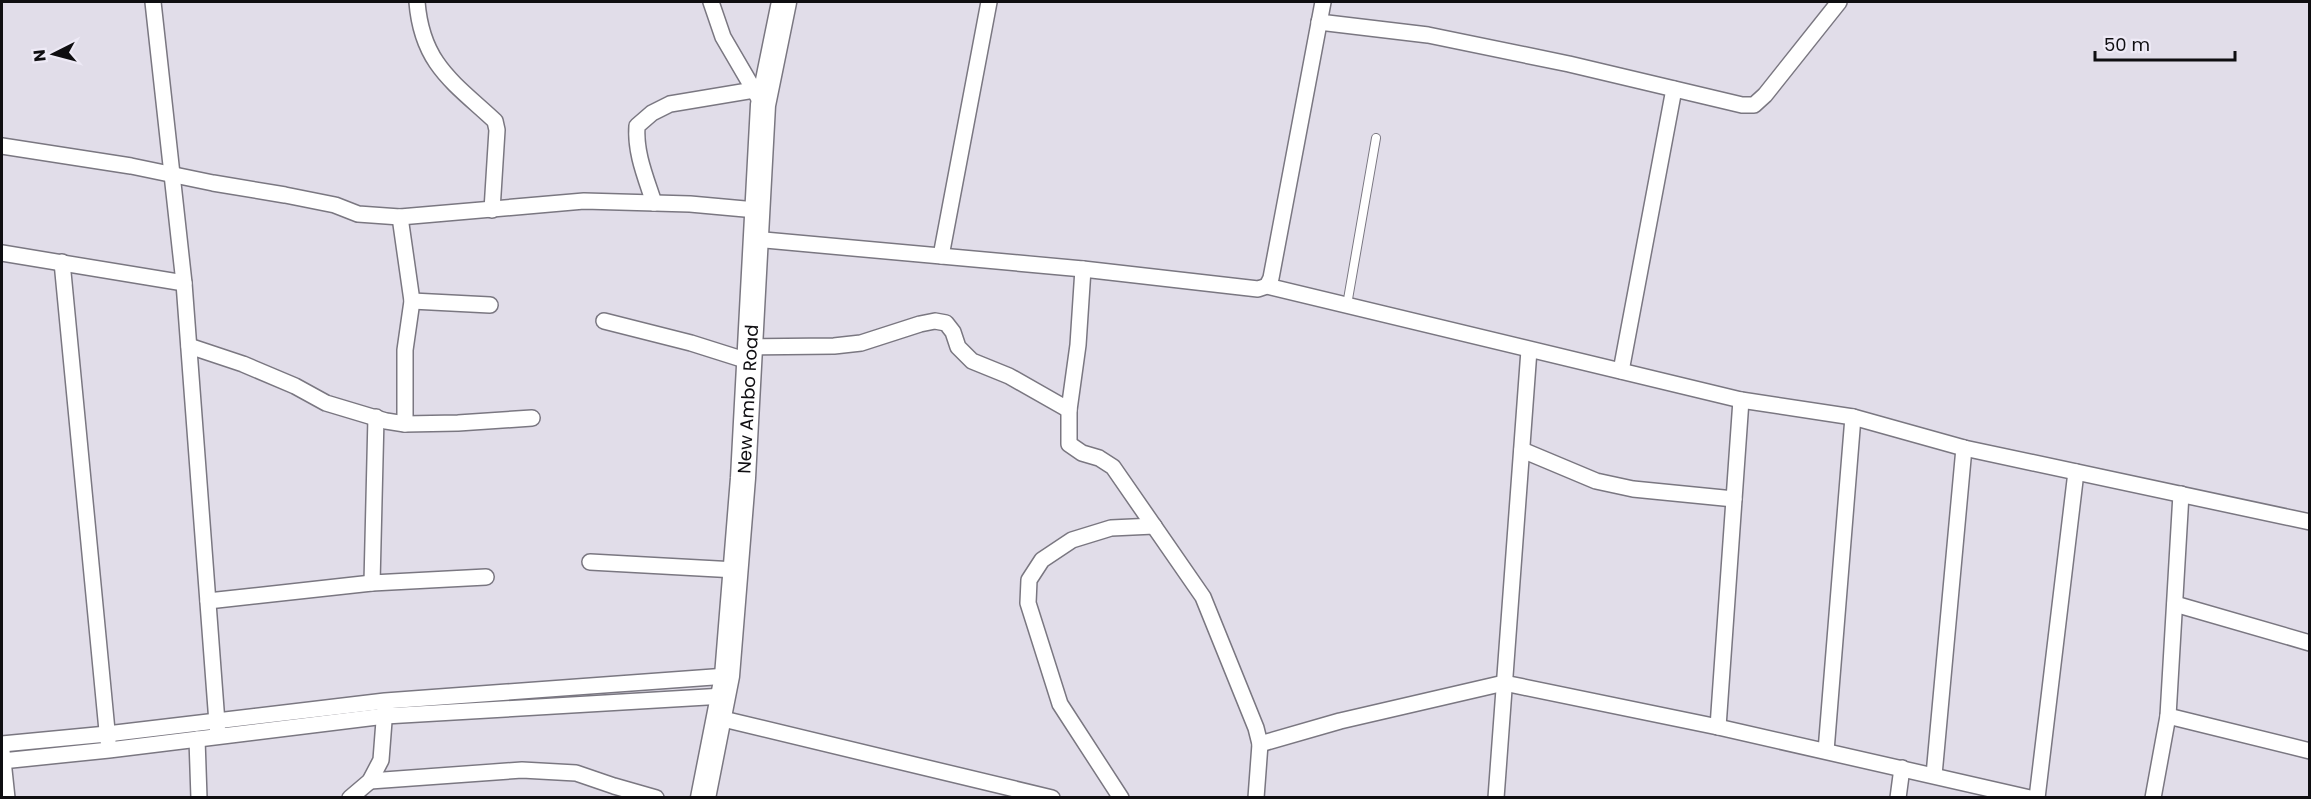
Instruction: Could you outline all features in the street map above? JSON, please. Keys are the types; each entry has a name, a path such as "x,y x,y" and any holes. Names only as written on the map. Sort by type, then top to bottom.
{"main road":[{"name":"New Ambo Road","path":"703,798 723,696 735,570 749,354 756,210 758,98 784,2"}],"street":[{"path":"153,2 184,283 218,729"},
{"path":"417,2 428,50 439,68 495,121 497,130 492,210"},
{"path":"654,203 641,164 636,140 637,126 652,113 670,104 758,98 723,37 711,2"},
{"path":"941,256 989,2"},
{"path":"1267,286 1271,278 1281,214 1323,2"},
{"path":"1319,22 1428,35 1742,105 1754,105 1765,95 1839,2"},
{"path":"1621,371 1674,89"},
{"path":"2,146 285,195 335,205 358,214 400,217 584,201 756,210"},
{"path":"400,217 412,302 405,350 405,424"},
{"path":"754,239 1083,268 1258,289 1267,286 1741,399 1853,417 1964,448 2310,522"},
{"path":"2,253 184,283"},
{"path":"62,262 109,750"},
{"path":"1083,268 1078,345 1069,410 1069,444 1082,453 1099,458 1113,467 1203,597 1256,728 1260,744 1256,798"},
{"path":"412,302 490,305"},
{"path":"604,321 691,343 749,354 861,343 920,324 935,321 946,323 953,332 958,347 972,361 1009,376 1069,410"},
{"path":"189,346 243,364 295,386 326,403 405,424 532,418"},
{"path":"1496,798 1529,350"},
{"path":"1718,727 1741,399"},
{"path":"372,583 376,417"},
{"path":"1826,751 1853,417"},
{"path":"1934,775 1964,448"},
{"path":"1522,450 1596,480 1633,489 1734,499"},
{"path":"2037,798 2076,472"},
{"path":"2153,798 2168,716 2181,494"},
{"path":"1121,798 1060,704 1028,603 1029,580 1042,560 1072,540 1111,528 1154,526"},
{"path":"590,562 735,570"},
{"path":"208,601 372,583 486,577"},
{"path":"2175,604 2310,643"},
{"path":"1260,744 1340,721 1504,683 1718,727 2030,798"},
{"path":"2,753 107,734 218,729 385,708 723,696 1032,795 1052,798"},
{"path":"350,798 370,781 381,760 385,708"},
{"path":"2168,716 2310,751"},
{"path":"2,753 109,750 197,739 218,729"},
{"path":"197,739 199,798"},
{"path":"2,753 7,798"},
{"path":"1898,798 1902,768"},
{"path":"370,781 522,770 576,773 656,798"}],"lane":[{"path":"1347,305 1376,138"}]}
